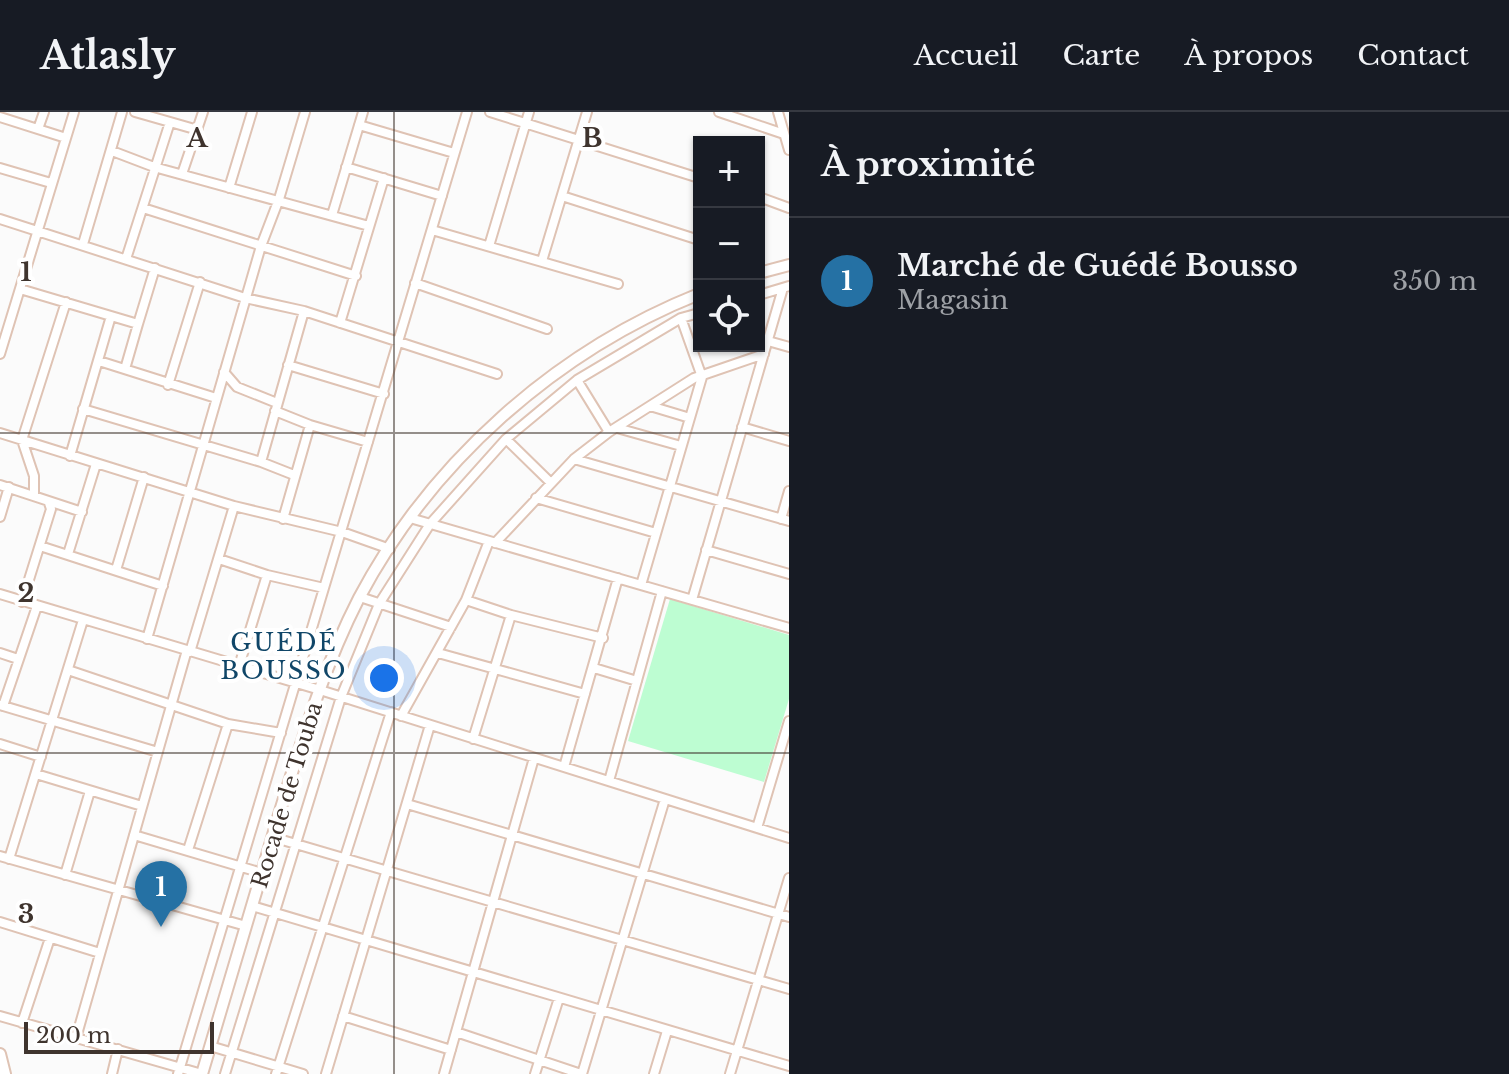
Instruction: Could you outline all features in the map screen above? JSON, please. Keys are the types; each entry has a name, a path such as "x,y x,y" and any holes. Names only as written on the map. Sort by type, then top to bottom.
{"main road":[{"path":"765,271 789,265"},
{"name":"Rocade de Touba","path":"202,1074 272,837 320,690 360,597 390,549 410,518 463,455 542,383 605,340 693,297"},
{"path":"0,1054 5,1074"}],"street":[{"path":"38,129 44,112"},
{"path":"0,354 3,332 20,289 74,112"},
{"path":"83,244 122,112"},
{"path":"135,112 198,130"},
{"path":"182,174 203,112"},
{"path":"229,188 252,112"},
{"path":"147,639 245,298 305,112"},
{"path":"332,215 363,112"},
{"path":"179,1071 467,112"},
{"path":"490,112 693,176"},
{"path":"489,246 529,112"},
{"path":"542,261 587,112"},
{"path":"719,112 784,134"},
{"path":"778,112 788,146"},
{"path":"1,116 66,138"},
{"path":"126,259 170,122"},
{"path":"359,125 454,153"},
{"path":"112,151 154,167 369,226"},
{"path":"346,167 442,196"},
{"path":"0,168 51,183"},
{"path":"340,323 384,178"},
{"path":"562,196 693,238"},
{"path":"765,199 789,208"},
{"path":"143,208 356,276"},
{"path":"0,219 245,298 304,311 497,374"},
{"path":"432,230 618,284"},
{"path":"125,369 155,268"},
{"path":"168,385 200,282"},
{"path":"415,283 547,329"},
{"path":"765,293 786,287"},
{"path":"692,600 786,287"},
{"path":"20,289 138,324"},
{"path":"34,496 34,476 22,440 66,302"},
{"path":"261,462 304,311"},
{"path":"225,1074 341,697 379,604 430,524 506,439 577,380 681,318 693,315"},
{"path":"70,456 111,316"},
{"path":"641,585 702,377 681,318"},
{"path":"768,341 789,347"},
{"path":"401,716 466,600 492,542 574,459 694,378 764,354"},
{"path":"99,361 216,398"},
{"path":"288,365 384,394"},
{"path":"224,372 237,387 310,425 368,442"},
{"path":"577,380 613,430 681,446"},
{"path":"650,406 690,418"},
{"path":"83,409 261,462 294,475"},
{"path":"283,519 310,425"},
{"path":"742,427 789,441"},
{"path":"0,433 191,490 234,506 342,532 390,549"},
{"path":"506,439 551,483"},
{"path":"574,459 785,520 788,497"},
{"path":"68,554 96,464"},
{"path":"116,570 144,477"},
{"path":"0,517 4,486 82,512"},
{"path":"536,498 656,533"},
{"path":"22,602 51,509 49,503"},
{"path":"76,1038 171,706 234,506"},
{"path":"410,518 789,628"},
{"path":"40,546 163,586"},
{"path":"706,550 789,574"},
{"path":"219,559 267,575 324,588"},
{"path":"239,666 267,575"},
{"path":"564,767 618,578"},
{"path":"609,781 662,591"},
{"path":"0,594 320,690 789,838"},
{"path":"360,597 451,627"},
{"path":"466,600 511,615 603,638"},
{"path":"37,606 1,705 158,752"},
{"path":"473,739 511,615"},
{"path":"83,620 36,774 5,857 246,926"},
{"path":"0,653 18,659"},
{"path":"438,653 585,694"},
{"path":"594,668 637,681"},
{"path":"68,670 228,724 281,733"},
{"path":"277,1070 391,712"},
{"path":"188,850 228,724"},
{"path":"326,1074 430,725"},
{"path":"757,828 788,727"},
{"path":"0,744 41,757"},
{"path":"444,1074 534,758"},
{"path":"36,774 142,806"},
{"path":"65,875 90,791"},
{"path":"456,1032 582,1074 665,799"},
{"path":"407,804 789,917"},
{"path":"134,835 262,873"},
{"path":"272,837 789,989"},
{"path":"730,1074 789,878"},
{"path":"252,906 789,1066"},
{"path":"0,922 100,953"},
{"path":"22,1023 50,938"},
{"path":"535,1074 559,998"},
{"path":"0,1016 118,1049 179,1071 202,1074"},
{"path":"343,1016 451,1050"},
{"path":"654,1074 667,1031"},
{"path":"210,1046 277,1070 303,1074"},
{"path":"112,1074 118,1049"}],"green space":[{"path":"670,599 789,635 789,699 764,782 628,741"}],"place":[{"name":"Marché de Guédé Bousso","path":"161,927"}],"district":[{"name":"GUÉDÉ BOUSSO","path":"284,656"}]}
